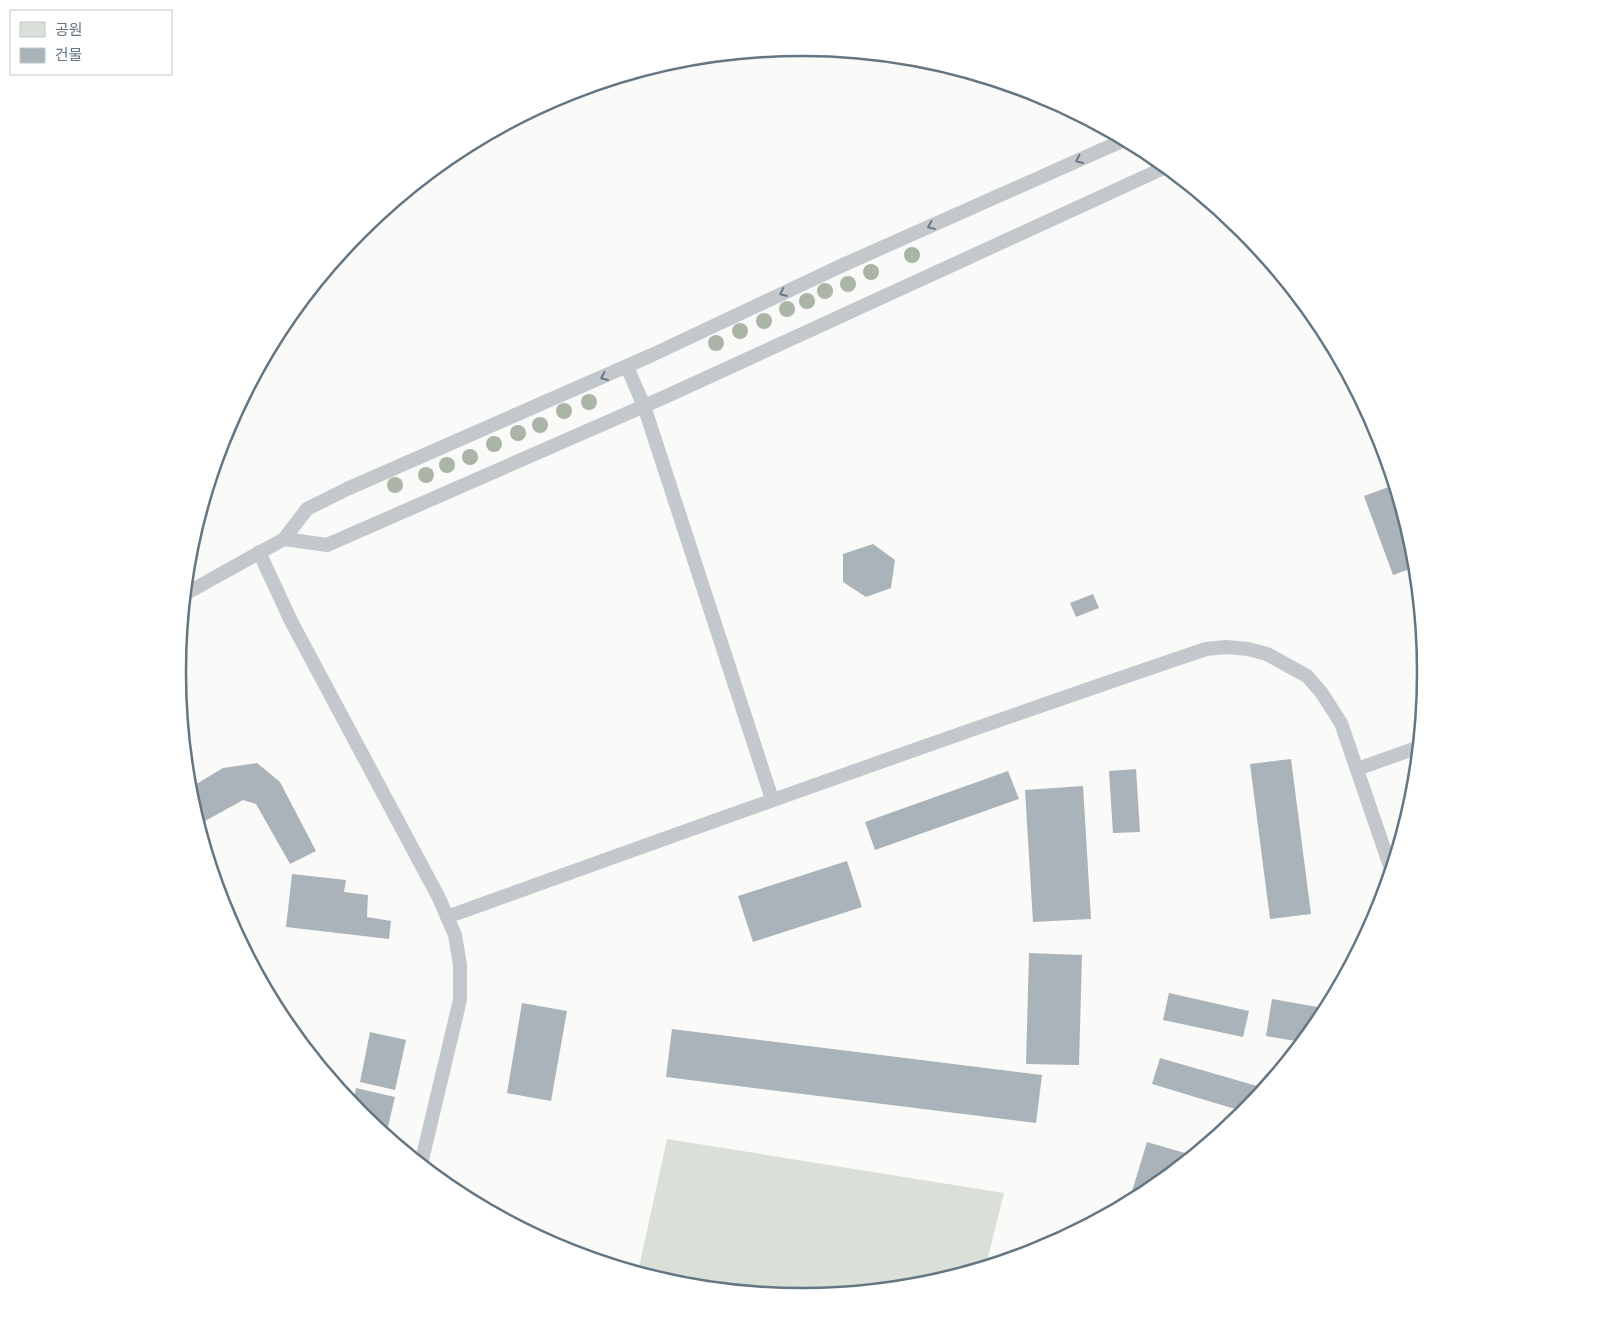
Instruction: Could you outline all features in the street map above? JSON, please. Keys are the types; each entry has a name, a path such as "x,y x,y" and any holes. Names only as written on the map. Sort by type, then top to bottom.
{"lane":[{"path":"191,590 284,539 307,509 347,489 627,367 843,265 1116,143"},
{"path":"284,539 327,545 644,406 1159,170"},
{"path":"627,367 644,406 772,799"},
{"path":"258,552 291,621 439,898 455,935 460,965 460,1000 423,1158"},
{"path":"448,917 772,799 1206,649 1226,647 1248,649 1267,654 1307,676 1321,692 1341,723 1388,860"},
{"path":"1357,769 1412,748"}],"green space":[{"path":"667,1139 1004,1193 988,1259 922,1276 842,1286 802,1288 721,1282 681,1276 639,1266"}],"building":[{"path":"1389,487 1408,570 1393,575 1364,496"},
{"path":"873,544 895,560 891,588 866,597 843,582 843,554"},
{"path":"1093,594 1099,608 1076,617 1070,603"},
{"path":"1291,759 1311,914 1270,919 1250,764"},
{"path":"257,763 280,782 316,851 290,864 256,804 243,800 205,821 197,784 223,768"},
{"path":"1136,769 1140,832 1113,833 1109,771"},
{"path":"1008,771 1019,799 875,850 865,822"},
{"path":"1083,786 1091,919 1033,922 1025,790"},
{"path":"847,861 862,907 753,942 738,896"},
{"path":"292,874 346,880 344,892 368,895 367,917 391,921 389,939 286,927"},
{"path":"1029,953 1082,955 1079,1065 1026,1064"},
{"path":"1169,993 1249,1011 1243,1037 1163,1020"},
{"path":"1272,999 1318,1007 1294,1041 1266,1036"},
{"path":"522,1003 567,1011 551,1101 507,1093"},
{"path":"672,1029 1042,1075 1036,1123 666,1077"},
{"path":"370,1032 406,1040 395,1090 360,1082"},
{"path":"1160,1058 1257,1086 1235,1109 1152,1084"},
{"path":"356,1088 395,1097 388,1127 366,1107 355,1095"},
{"path":"1147,1142 1185,1153 1144,1184 1132,1191"}]}
